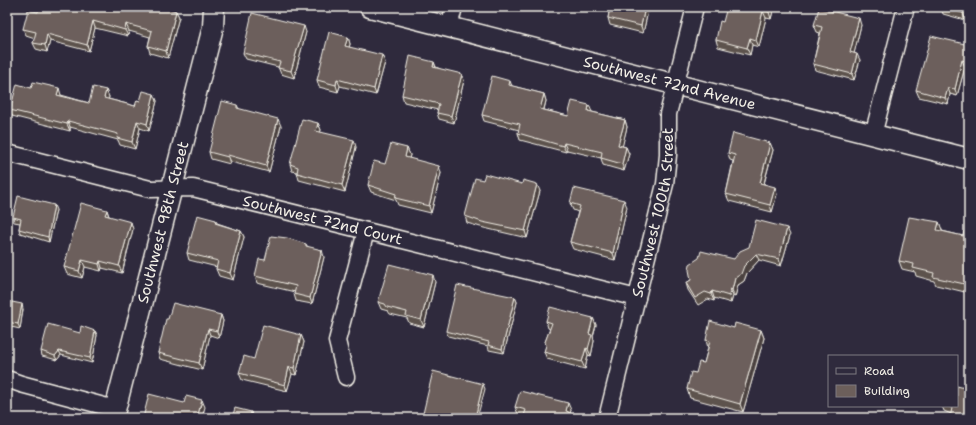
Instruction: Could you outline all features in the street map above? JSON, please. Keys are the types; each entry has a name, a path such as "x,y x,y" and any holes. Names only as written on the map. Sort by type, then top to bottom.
{"street":[{"name":"Southwest 98th Street","path":"114,413 212,27 214,7"},
{"name":"Southwest 98th Street","path":"212,27 218,23 223,7"},
{"name":"Southwest 72nd Avenue","path":"370,7 969,159"},
{"path":"449,27 454,7"},
{"name":"Southwest 100th Street","path":"607,418 664,184 668,155 668,114 695,7"},
{"path":"873,135 906,7"},
{"name":"Southwest 72nd Court","path":"7,153 150,189 193,188 637,298"},
{"path":"346,377 337,341 366,231"},
{"path":"7,379 114,413"}],"building":[{"path":"39,7 163,7 176,11 166,51 148,46 152,31 126,24 125,30 93,21 87,45 47,34 45,45 33,43 36,32 23,29 28,10 38,12"},
{"path":"610,7 645,7 641,26 608,18"},
{"path":"727,7 770,7 769,12 763,11 756,40 750,38 747,48 716,40 720,21 723,22"},
{"path":"941,7 964,7 963,13"},
{"path":"819,8 859,18 850,52 857,54 852,74 813,64 822,27 814,25"},
{"path":"252,13 304,26 291,71 278,68 280,62 243,53"},
{"path":"329,32 348,37 345,46 382,55 374,89 337,79 336,85 317,80"},
{"path":"931,36 969,45 968,62 962,60 955,89 948,88 945,98 916,90"},
{"path":"410,56 434,62 433,67 462,74 451,116 437,113 439,104 402,95"},
{"path":"492,76 510,81 509,85 544,94 540,109 568,116 572,101 589,105 588,111 625,120 618,145 626,147 622,164 601,158 602,152 564,143 563,146 518,133 520,124 482,115"},
{"path":"33,82 59,88 57,95 89,103 93,87 106,90 104,98 135,106 137,100 140,101 143,91 154,94 147,124 137,121 132,142 117,138 118,134 68,121 67,124 10,110 17,84 31,88"},
{"path":"222,101 237,105 237,108 278,119 266,166 228,155 228,157 209,152"},
{"path":"302,119 318,123 316,131 354,140 342,185 297,173 298,167 290,164"},
{"path":"733,133 770,143 760,183 775,187 770,205 726,194 735,155 728,153"},
{"path":"391,144 407,148 405,157 439,166 429,206 395,198 396,194 368,185 374,161 385,164"},
{"path":"485,174 522,184 523,180 537,184 525,231 482,222 465,216 475,178 483,180"},
{"path":"574,188 624,200 613,253 570,242 580,206 570,203"},
{"path":"18,196 54,205 48,237 19,229 21,219 13,217"},
{"path":"81,203 107,210 105,215 131,222 119,266 100,261 99,264 82,260 79,271 64,267"},
{"path":"197,215 216,220 215,223 241,231 230,273 216,269 218,261 187,253"},
{"path":"909,217 939,222 937,230 963,236 964,231 969,232 969,285 933,277 934,273 913,268 914,264 899,261"},
{"path":"756,220 787,228 779,259 756,254 744,266 741,274 735,278 732,290 730,289 729,296 712,291 711,294 705,292 695,298 686,283 691,280 689,270 690,264 699,258 701,251 734,259 740,251 749,247"},
{"path":"271,236 287,238 306,244 306,246 322,250 310,298 294,294 296,286 255,276 259,259 265,260"},
{"path":"389,264 433,275 421,320 406,316 407,312 387,307 385,304 378,302"},
{"path":"457,285 515,297 502,349 488,345 489,342 446,331"},
{"path":"7,301 22,304 18,324 7,322"},
{"path":"173,303 221,315 217,331 208,329 199,363 158,353 166,319 168,319"},
{"path":"550,307 593,318 589,334 592,335 582,362 544,352 546,345 545,342 552,323 546,321"},
{"path":"710,321 734,328 735,323 761,330 740,404 687,389 691,372 696,373 699,362 704,363 710,341 706,340"},
{"path":"48,324 80,333 81,326 95,331 90,358 59,351 55,356 41,351"},
{"path":"263,325 301,335 294,368 289,367 285,385 239,373 244,356 254,359"},
{"path":"433,371 483,384 475,418 422,418"},
{"path":"958,386 969,389 969,418 950,418 952,408 950,407 958,407"},
{"path":"520,391 568,403 566,411 569,412 568,418 523,418 526,410 515,407"},
{"path":"149,394 184,403 186,396 202,400 197,418 143,418"},
{"path":"235,408 251,412 250,418 232,418"}]}
